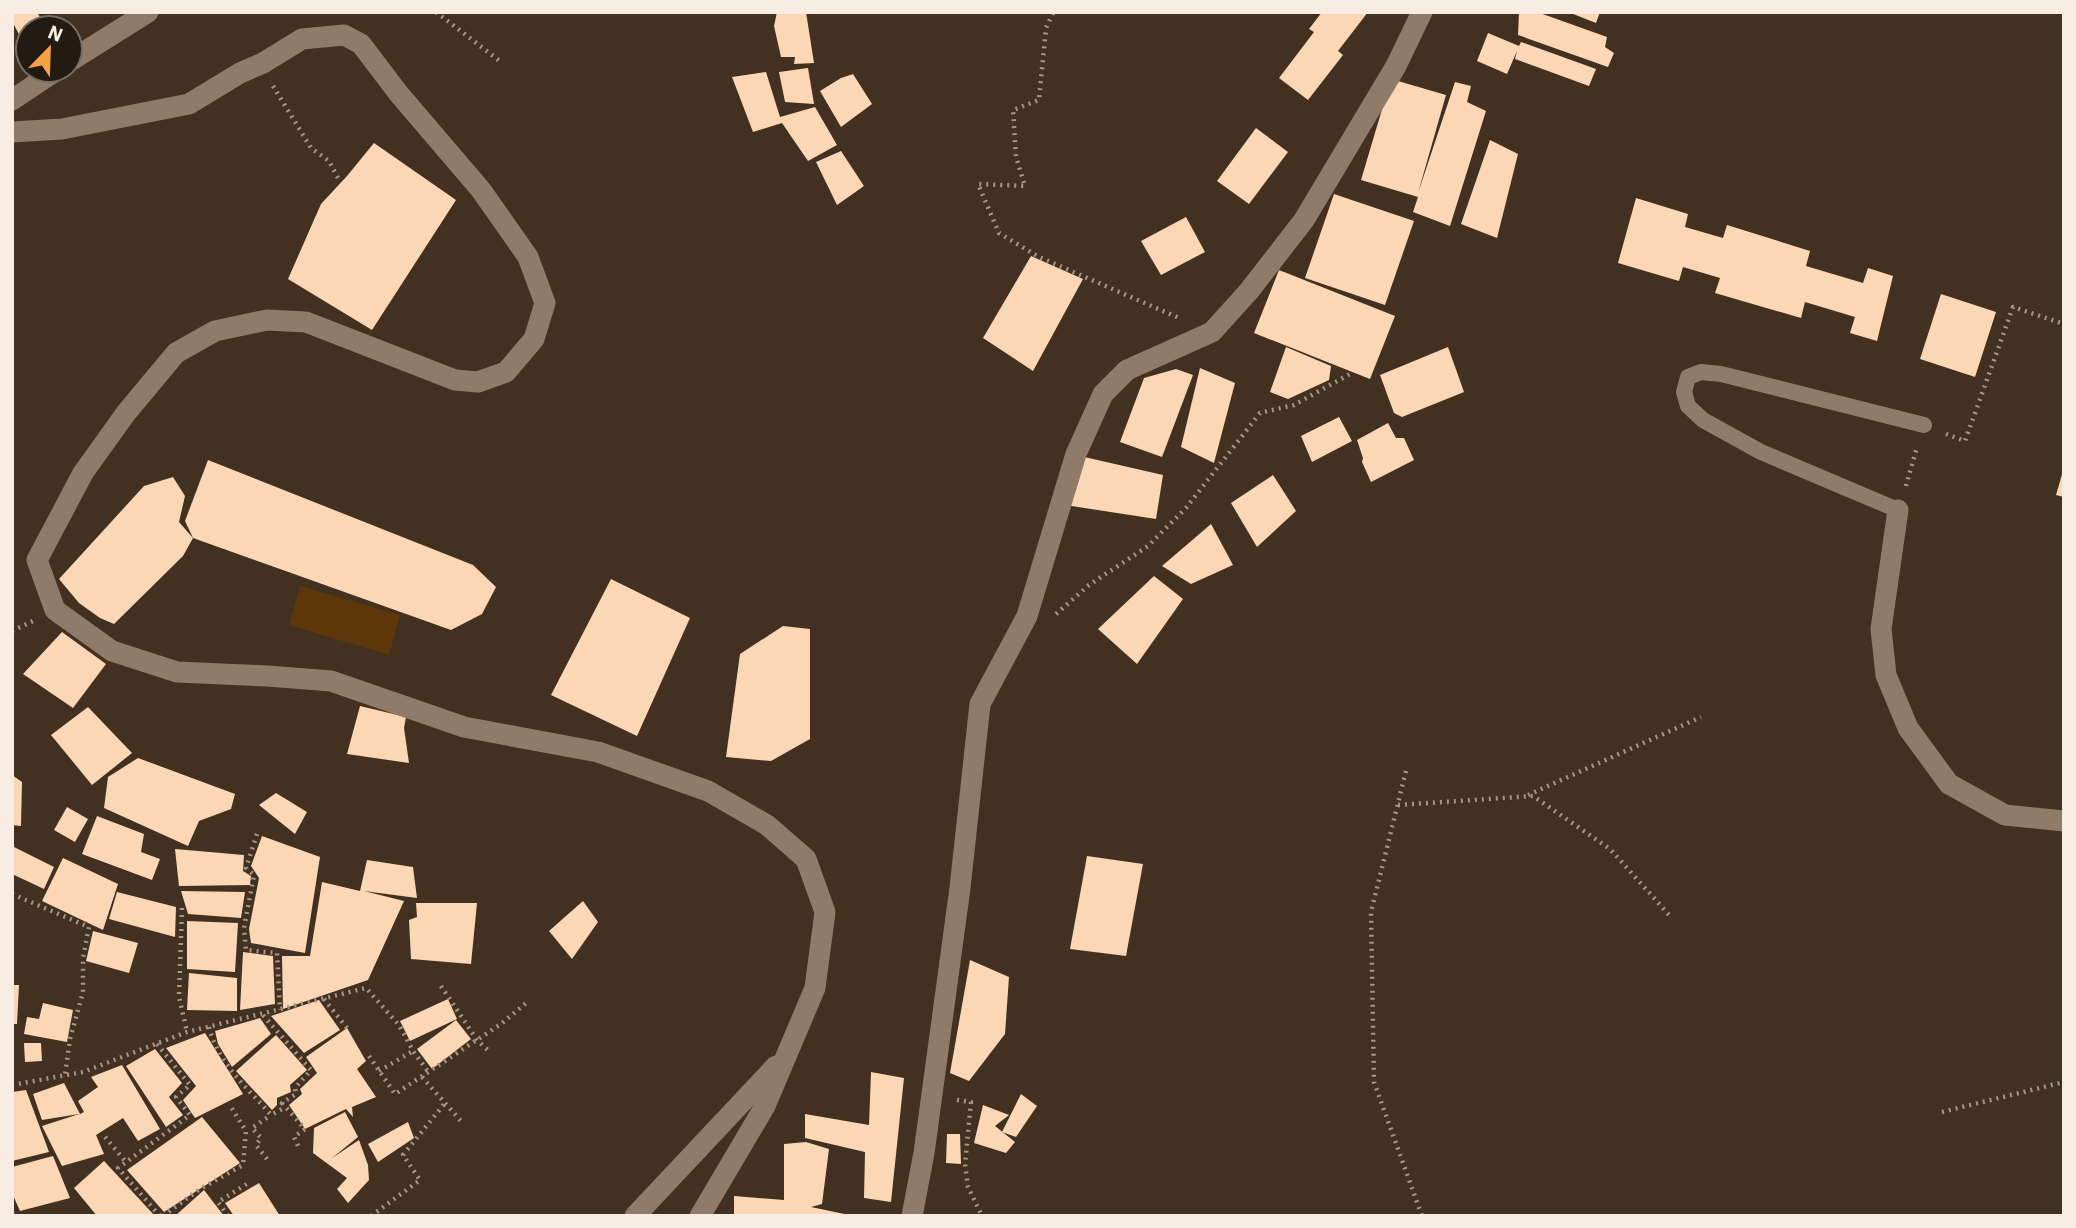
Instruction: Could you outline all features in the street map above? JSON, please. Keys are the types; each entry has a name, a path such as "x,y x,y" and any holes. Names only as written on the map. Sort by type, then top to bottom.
{"street":[{"path":"84,52 148,12"},
{"path":"912,1216 932,1096 981,704 1027,616 1076,454 1103,394 1128,370 1212,332 1249,291 1304,220 1396,66 1422,12"},
{"path":"12,132 62,129 189,104 302,39 344,35 361,44 399,94 481,190 527,257 545,303 534,339 506,372 478,382 455,380 306,322 267,320 215,331 176,353 126,414 83,473 37,560 55,610 112,651 177,672 331,681 464,727 598,752 708,792 767,825 806,859 825,912 815,988 765,1106 700,1216"},
{"path":"12,100 36,84"},
{"path":"1898,510 1881,629 1886,675 1908,728 1950,784 2005,815 2064,821"},
{"path":"635,1216 785,1057"}],"lane":[{"path":"1898,510 1761,452 1703,420 1688,406 1684,392 1688,377 1701,372 1721,374 1924,425"}],"path":[{"path":"436,12 501,62"},
{"path":"1053,13 1046,28 1039,100 1013,110 1016,157 1025,186 978,184 999,233 1039,257 1212,332"},
{"path":"262,64 275,91 311,148 329,161 338,178"},
{"path":"1965,441 2013,307 2064,324"},
{"path":"1027,616 1059,614 1089,585 1148,546 1186,508 1260,413 1294,405 1350,374"},
{"path":"1898,510 1924,425"},
{"path":"1524,796 1701,717"},
{"path":"1406,771 1371,912 1374,1082 1422,1216"},
{"path":"1398,805 1533,796 1610,849 1670,916"},
{"path":"257,834 246,869 254,875 244,929 246,950 277,953 280,1010"},
{"path":"12,894 89,927 83,958 83,992 70,1039 65,1075"},
{"path":"182,908 179,997 187,1032"},
{"path":"442,986 477,1040 491,1053"},
{"path":"12,1085 83,1072 187,1032 366,988 399,1025 429,1073"},
{"path":"324,999 347,1028"},
{"path":"369,1056 395,1094 477,1040 526,1003"},
{"path":"262,1014 311,1070 295,1088 296,1094 282,1102"},
{"path":"209,1027 213,1045 229,1070 271,1115"},
{"path":"157,1044 190,1086 176,1097 190,1115 118,1168 161,1216 200,1189 243,1165 246,1131 230,1107"},
{"path":"379,1071 413,1051"},
{"path":"422,1077 461,1121"},
{"path":"1942,1112 2064,1082"},
{"path":"932,1096 971,1102 965,1164 968,1187 982,1216"},
{"path":"267,1159 256,1145 261,1138 252,1128 282,1109 282,1102"},
{"path":"282,1102 305,1129 294,1138 298,1146"},
{"path":"371,1216 420,1180 403,1155 445,1103"},
{"path":"105,1137 126,1162"},
{"path":"228,1216 218,1202 250,1182"}],"shaded area":[{"path":"300,586 400,615 389,655 289,625"}],"building":[{"path":"12,12 38,14 14,14 14,25"},
{"path":"777,12 806,12 814,63 794,64 795,57 781,57 774,26"},
{"path":"1322,12 1368,12 1338,51 1343,55 1308,100 1279,78 1314,32 1309,29"},
{"path":"1519,12 1537,12 1607,37 1605,47 1614,53 1608,67 1518,35"},
{"path":"1568,12 1600,12 1596,23"},
{"path":"1488,33 1519,46 1521,42 1596,69 1589,86 1515,59 1517,51 1507,74 1477,61"},
{"path":"808,68 814,104 785,102 779,72"},
{"path":"766,72 780,117 815,107 837,145 808,161 782,123 753,132 732,77"},
{"path":"853,74 872,104 841,127 820,91"},
{"path":"1391,79 1446,95 1418,193 1455,82 1471,86 1467,102 1486,111 1450,226 1413,212 1418,197 1361,180"},
{"path":"1256,128 1288,152 1249,204 1217,181"},
{"path":"1490,140 1518,154 1497,238 1461,224"},
{"path":"374,143 456,200 372,330 288,279 321,204"},
{"path":"841,151 864,186 837,205 816,162"},
{"path":"1334,194 1414,221 1385,305 1305,278"},
{"path":"1636,198 1688,214 1685,227 1723,238 1727,225 1810,251 1806,266 1863,283 1868,268 1893,276 1877,341 1850,333 1855,317 1805,302 1801,318 1715,293 1720,278 1683,267 1679,281 1618,263"},
{"path":"1186,217 1205,252 1161,275 1141,241"},
{"path":"1031,256 1083,279 1033,371 983,338"},
{"path":"1279,270 1395,316 1370,379 1254,333"},
{"path":"1941,294 1996,312 1975,377 1920,359"},
{"path":"1286,347 1331,366 1329,380 1288,399 1270,392"},
{"path":"1448,347 1464,392 1402,417 1394,413 1380,375"},
{"path":"1200,368 1235,383 1214,463 1181,447"},
{"path":"1176,369 1193,375 1162,457 1120,442 1144,378"},
{"path":"1339,417 1352,441 1312,462 1301,436"},
{"path":"1388,423 1396,438 1404,438 1414,460 1371,482 1362,462 1357,440"},
{"path":"1080,456 1163,475 1156,519 1065,505"},
{"path":"208,460 473,565 496,587 482,614 451,630 193,538 185,521"},
{"path":"2064,471 2064,497 2056,495"},
{"path":"1273,475 1296,511 1257,547 1231,503"},
{"path":"173,477 185,496 179,522 193,538 183,556 114,624 100,618 79,603 59,579 144,486"},
{"path":"1211,524 1233,565 1191,584 1162,566"},
{"path":"1154,576 1183,599 1137,664 1098,629"},
{"path":"611,579 690,618 637,736 551,695"},
{"path":"783,626 810,629 810,739 771,761 726,757 740,654"},
{"path":"62,632 106,664 73,708 23,674"},
{"path":"360,706 406,717 404,728 409,763 347,754"},
{"path":"88,707 132,753 92,785 51,735"},
{"path":"138,758 235,794 231,809 199,821 188,846 104,808 108,777"},
{"path":"12,775 22,782 21,826 12,825"},
{"path":"276,793 307,812 295,834 259,805"},
{"path":"67,807 88,819 75,842 54,830"},
{"path":"97,816 144,834 141,852 160,859 152,880 82,854"},
{"path":"262,836 320,857 305,953 251,943 249,929 259,878 251,866"},
{"path":"12,846 54,867 44,889 12,874"},
{"path":"175,849 244,855 243,871 251,876 250,885 179,886"},
{"path":"1087,856 1143,864 1126,956 1070,949"},
{"path":"63,858 118,884 103,930 42,901"},
{"path":"367,860 413,867 417,898 364,891 404,901 368,980 283,1009 282,956 310,956 322,882 360,891"},
{"path":"181,891 245,892 241,918 188,914"},
{"path":"117,892 176,907 175,937 109,919"},
{"path":"583,901 598,922 572,959 549,931"},
{"path":"416,903 477,903 471,964 411,959 409,920 417,917"},
{"path":"187,921 238,923 235,972 187,969"},
{"path":"93,931 138,943 129,973 86,961"},
{"path":"243,952 273,956 275,1004 240,1010"},
{"path":"970,960 1009,977 1005,1034 969,1081 950,1073"},
{"path":"189,973 237,978 237,1011 187,1010"},
{"path":"12,985 19,985 17,1024 12,1024"},
{"path":"448,999 457,1019 410,1041 400,1021"},
{"path":"319,1000 340,1030 304,1053 271,1016"},
{"path":"43,1003 73,1010 67,1042 24,1034 27,1017 39,1019"},
{"path":"260,1018 271,1034 232,1067 218,1044 215,1031"},
{"path":"456,1020 471,1039 432,1069 417,1049"},
{"path":"347,1028 366,1061 357,1069 376,1097 352,1107 353,1117 346,1109 305,1129 289,1105 302,1094 300,1089 317,1073 306,1057"},
{"path":"205,1033 243,1094 195,1118 183,1100 196,1086 166,1048"},
{"path":"276,1035 307,1070 290,1085 291,1092 277,1098 277,1105 272,1110 236,1071"},
{"path":"24,1043 41,1043 42,1061 25,1062"},
{"path":"155,1049 182,1083 169,1097 183,1115 166,1127 126,1066"},
{"path":"122,1065 160,1129 138,1141 123,1118 96,1135 104,1154 62,1166 42,1126 79,1114 42,1120 33,1094 64,1083 80,1114 84,1112 78,1101 98,1087 91,1077"},
{"path":"871,1072 904,1078 891,1202 864,1198 865,1152 805,1138 805,1114 869,1125"},
{"path":"26,1090 49,1152 12,1161 12,1092"},
{"path":"1021,1094 1037,1106 1016,1137 1002,1132"},
{"path":"983,1105 1009,1115 995,1126 1015,1142 1006,1153 974,1143"},
{"path":"345,1112 358,1137 332,1158 359,1140 368,1165 369,1180 348,1203 337,1189 347,1178 313,1153 314,1128"},
{"path":"202,1117 240,1163 164,1212 127,1170"},
{"path":"408,1122 414,1138 378,1162 368,1144"},
{"path":"947,1134 960,1134 961,1164 946,1163"},
{"path":"806,1142 829,1149 822,1204 811,1207 854,1216 734,1216 734,1196 784,1200 784,1144"},
{"path":"53,1156 70,1198 20,1211 12,1193 12,1167"},
{"path":"104,1161 155,1216 97,1216 74,1188"},
{"path":"259,1183 280,1216 234,1216 225,1203"},
{"path":"204,1190 224,1216 175,1216"}]}
